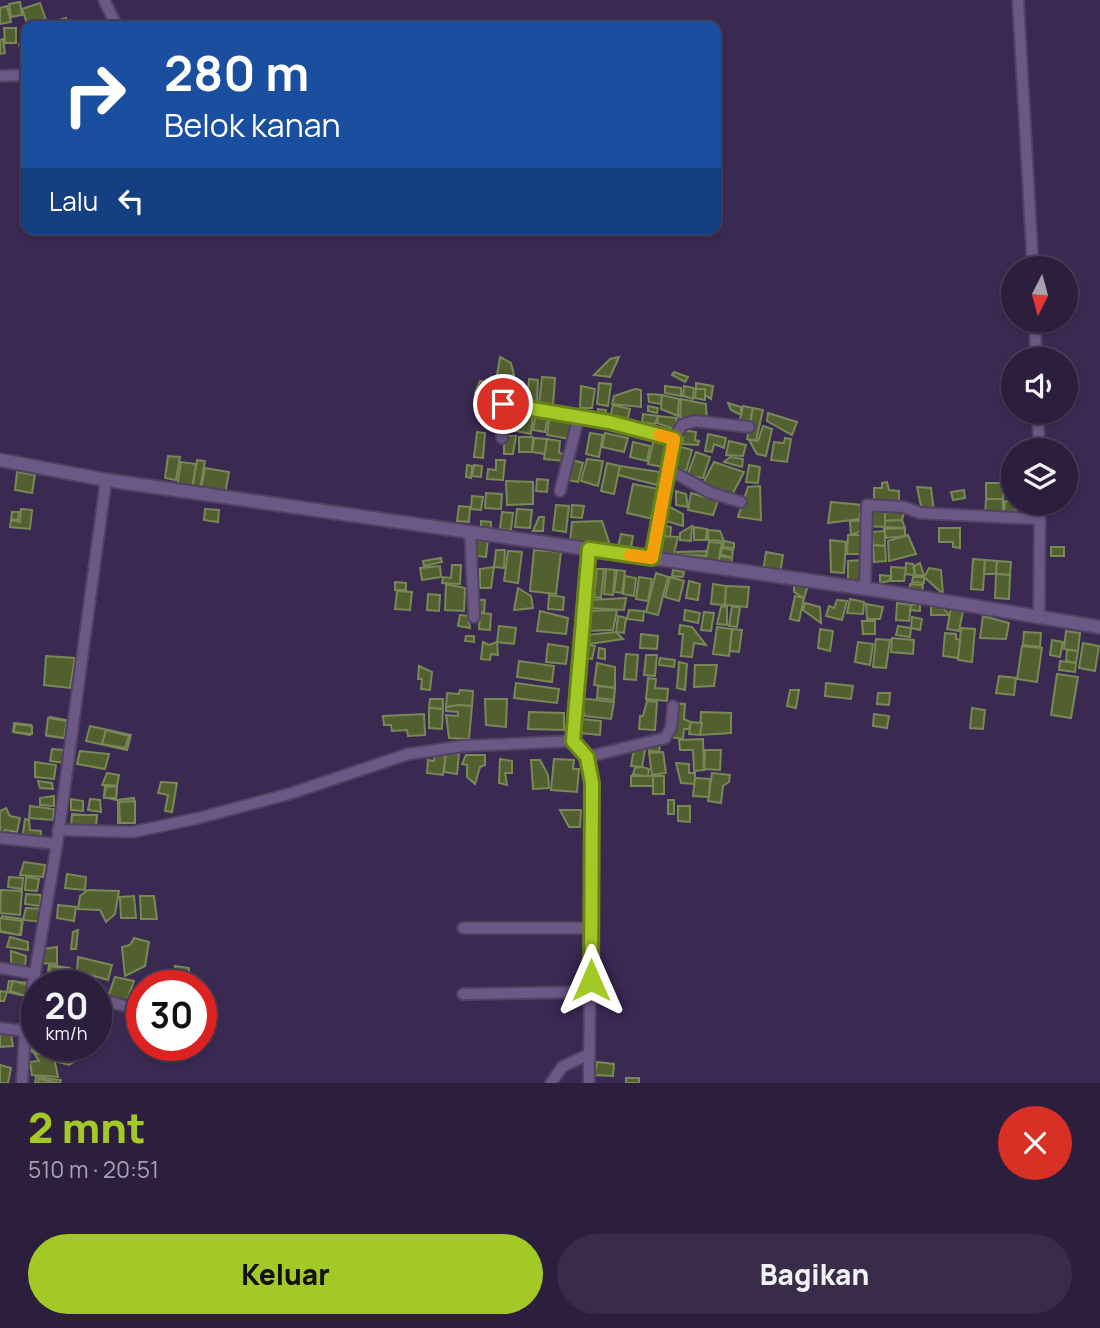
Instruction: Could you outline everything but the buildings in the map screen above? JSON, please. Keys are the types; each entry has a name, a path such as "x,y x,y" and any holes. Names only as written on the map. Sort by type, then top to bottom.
{"street":[{"path":"104,0 114,21"},
{"path":"1018,0 1032,256"},
{"path":"0,76 21,75"},
{"path":"502,384 502,438"},
{"path":"503,404 579,416 674,439"},
{"path":"560,491 579,416"},
{"path":"652,558 674,439 682,425 687,422 749,426"},
{"path":"0,460 106,480 865,589 1100,627"},
{"path":"669,470 711,493 741,502"},
{"path":"36,970 57,844 106,480"},
{"path":"865,589 867,505 904,507 920,513 1040,519"},
{"path":"1039,617 1040,515"},
{"path":"470,531 474,617"},
{"path":"589,549 573,741 587,757 592,783 589,1083"},
{"path":"587,757 665,738 671,727 673,705"},
{"path":"58,830 133,832 199,818 292,793 408,754 464,746 573,741"},
{"path":"0,838 57,844"},
{"path":"463,928 591,928"},
{"path":"0,968 21,974"},
{"path":"463,994 590,992"},
{"path":"0,1028 21,1031"},
{"path":"551,1083 562,1067 589,1054"},
{"path":"22,1083 23,1061"}],"slow traffic":[{"path":"630,555 652,558 674,439 659,435"}],"route":[{"path":"503,404 609,422 674,439 652,558 589,549 573,741 587,757 591,769 591,980"}]}
